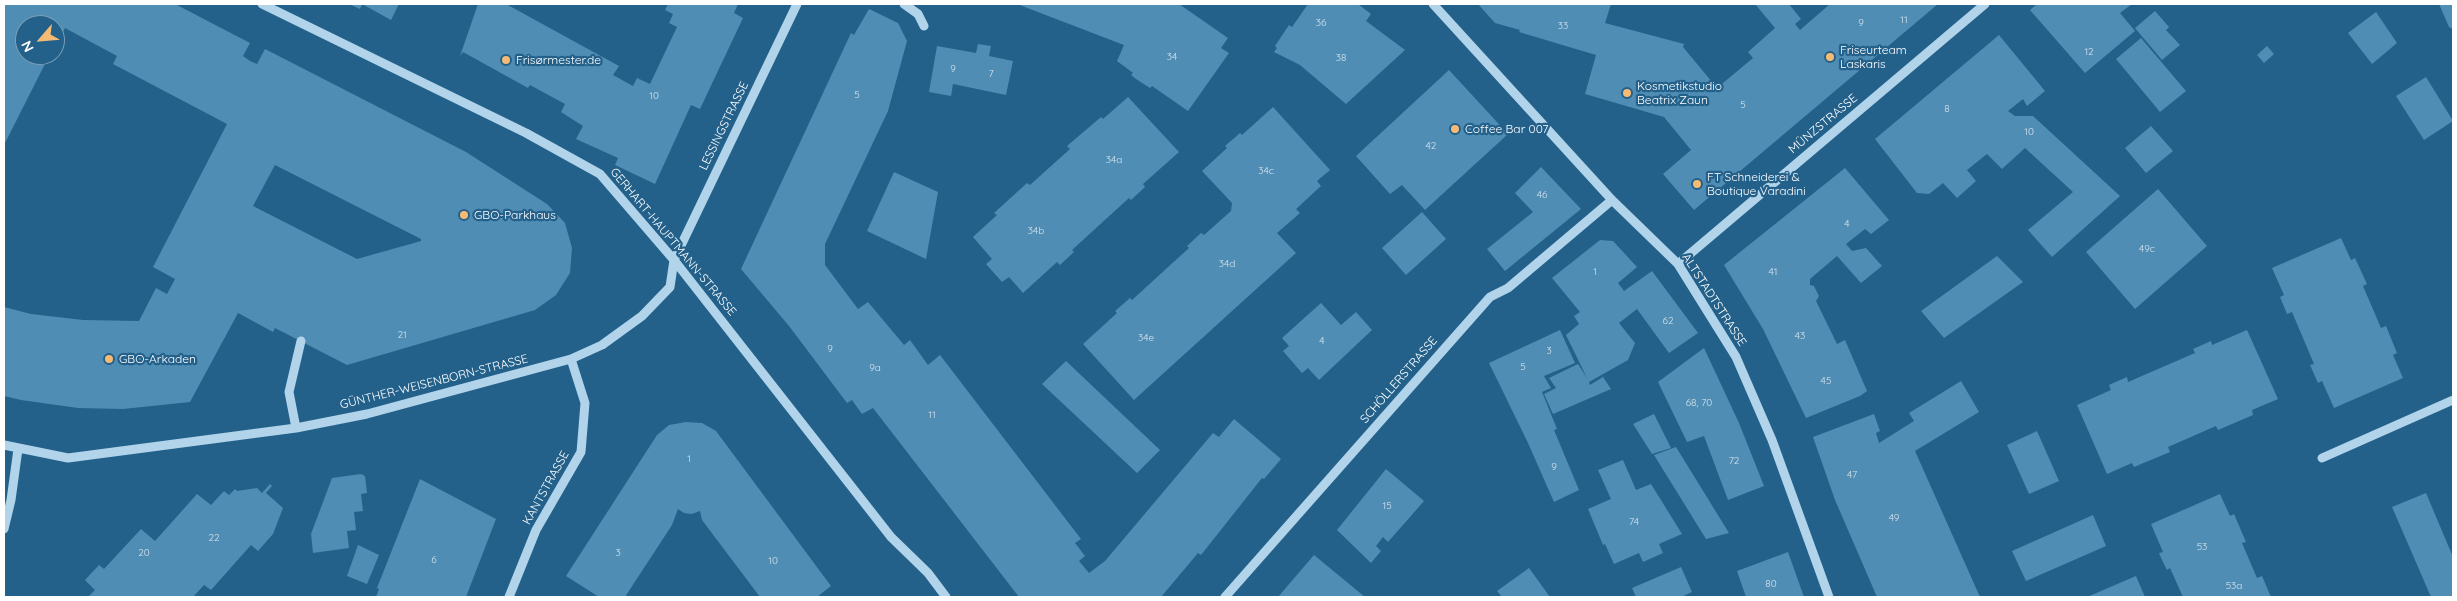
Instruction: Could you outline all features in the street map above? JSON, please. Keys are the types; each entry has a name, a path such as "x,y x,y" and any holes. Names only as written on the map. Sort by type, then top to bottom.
{"street":[{"name":"GERHART-HAUPTMANN-STRASSE","path":"262,4 526,132 600,174 674,260 891,537 928,573 946,597"},
{"name":"LESSINGSTRASSE","path":"674,260 798,4"},
{"path":"904,4 918,14 924,26"},
{"name":"ALTSTADTSTRASSE","path":"1433,4 1612,200 1678,264 1736,357 1772,440 1830,597"},
{"name":"MÜNZSTRASSE","path":"1678,264 1985,4"},
{"name":"SCHÖLLERSTRASSE","path":"1225,597 1490,297 1508,288 1612,200"},
{"name":"GÜNTHER-WEISENBORN-STRASSE","path":"4,445 68,458 296,428 367,414 571,359 602,346 642,316 670,287 674,260"},
{"path":"296,428 289,392 301,341"},
{"name":"KANTSTRASSE","path":"509,597 536,530 581,452 585,403 571,359"},
{"path":"2322,458 2453,400"},
{"path":"4,529 11,500 18,449"}],"building":[{"name":"GBO-Parkhaus","path":"4,4 175,4 250,43 243,56 250,61 257,64 265,49 466,152 547,204 565,223 572,248 570,273 556,295 535,310 347,365 275,328 273,332 238,313 190,402 123,409 78,408 4,396 4,307 31,314 83,320 139,321 156,288 167,294 175,279 153,267 227,124 113,64 117,56 65,28 65,15 15,15 15,65 44,65 4,145","holes":["275,165 421,239 421,241 357,259 253,206"]},
{"path":"349,4 362,4 360,9"},
{"path":"362,4 399,4 391,20"},
{"path":"478,4 506,4 619,66 613,75 633,86 637,78 650,84 677,27 669,23 673,14 665,10 668,4 738,4 734,13 743,18 700,109 691,105 655,184 615,165 618,158 576,139 583,126 561,112 565,104 530,85 528,88 463,52 460,56"},
{"path":"1017,4 1179,4 1228,38 1221,48 1229,53 1188,111 1152,86 1150,88 1136,79 1131,75 1133,73 1117,61 1124,45"},
{"path":"1308,4 1358,4 1371,14 1366,21 1405,50 1346,104 1300,65 1274,52 1277,48 1275,46 1289,25 1292,27"},
{"path":"1478,4 1611,4 1605,23 1684,44 1683,47 1717,88 1753,58 1748,52 1775,28 1755,4 1789,4 1801,19 1795,24 1800,30 1830,4 1938,4 1694,210 1663,174 1691,150 1664,117 1585,94 1596,55 1495,23"},
{"path":"2037,4 2132,4 2120,13 2135,31 2085,73 2030,10"},
{"path":"2439,4 2453,4 2453,29 2449,27"},
{"path":"869,9 898,23 907,41 888,111 825,244 825,265 858,309 868,302 904,345 910,340 928,365 940,355 1081,539 1075,543 1085,556 1079,561 1089,573 1105,561 1213,433 1219,437 1234,419 1281,459 1264,479 1262,478 1201,555 1198,553 1161,597 1019,597 873,408 862,414 852,400 847,403 789,326 741,269 851,33 854,35"},
{"path":"2155,11 2169,27 2166,30 2180,45 2162,60 2135,28"},
{"path":"2376,12 2397,43 2372,64 2348,33"},
{"path":"1999,35 2045,91 2027,106 2023,99 2008,111 2015,116 2033,116 2120,196 2052,257 2028,230 2073,192 2025,148 2002,169 1987,154 1967,170 1976,181 1957,198 1943,183 1929,194 1917,193 1875,139"},
{"path":"2141,38 2186,91 2160,112 2116,59"},
{"path":"978,44 991,46 989,56 1013,61 1006,95 953,84 951,96 929,92 937,46 976,53"},
{"path":"2267,46 2274,54 2264,63 2257,55"},
{"path":"1449,70 1508,134 1425,210 1402,185 1390,194 1356,156"},
{"path":"2426,77 2453,121 2424,140 2396,96"},
{"path":"1128,97 1179,152 1143,184 1145,187 1131,200 1129,198 1072,250 1074,252 1060,265 1057,262 1023,293 1009,277 1002,282 986,264 992,259 973,237 997,215 994,213 1027,183 1030,185 1070,149 1067,146"},
{"path":"1273,107 1330,170 1317,181 1321,186 1296,209 1300,213 1277,233 1296,253 1134,400 1083,344 1117,313 1115,311 1130,298 1132,300 1189,248 1187,246 1201,233 1204,235 1231,211 1232,203 1202,171 1227,148 1225,146 1240,133 1242,135"},
{"path":"2151,126 2173,151 2146,173 2125,148"},
{"path":"1541,167 1581,209 1505,271 1487,249 1533,212 1515,193"},
{"path":"1845,168 1889,220 1871,234 1865,229 1846,244 1852,251 1866,248 1882,266 1861,283 1837,256 1810,279 1810,285 1814,286 1819,296 1816,301 1837,344 1845,340 1867,391 1860,396 1806,418 1763,329 1724,265"},
{"path":"894,172 938,192 926,259 867,231"},
{"path":"2158,189 2207,246 2135,309 2086,252"},
{"path":"1422,212 1446,239 1406,275 1382,248"},
{"path":"2341,238 2351,260 2355,258 2367,284 2363,286 2381,328 2386,326 2397,353 2393,355 2403,378 2334,408 2322,381 2318,383 2310,365 2314,364 2292,312 2287,314 2280,297 2284,295 2272,268"},
{"path":"1600,240 1613,241 1637,267 1618,283 1624,291 1652,271 1698,333 1669,353 1637,309 1619,323 1635,343 1628,360 1589,382 1590,385 1603,377 1611,389 1553,414 1544,394 1556,388 1549,378 1578,364 1587,378 1566,335 1579,324 1574,316 1580,312 1552,278"},
{"path":"1997,256 2023,282 1944,338 1921,311"},
{"path":"1321,303 1341,325 1356,312 1372,330 1319,380 1308,368 1302,373 1283,351 1289,346 1282,338"},
{"path":"1560,330 1575,363 1544,376 1551,388 1542,392 1557,429 1554,430 1579,490 1554,502 1489,363"},
{"path":"2247,330 2278,399 2252,410 2253,415 2218,430 2216,426 2168,447 2170,452 2134,467 2132,463 2107,474 2077,405 2111,390 2109,385 2127,377 2128,382 2195,353 2193,349 2211,341 2212,345"},
{"path":"1704,348 1739,423 1764,486 1728,500 1704,436 1687,442 1658,382"},
{"path":"1066,361 1160,450 1137,473 1042,384"},
{"path":"1961,381 1979,412 1915,451 1980,597 1877,597 1835,500 1813,437 1874,414 1880,431 1876,433 1879,443 1914,421 1909,413"},
{"path":"1654,414 1671,448 1652,454 1633,424"},
{"path":"686,422 702,423 716,431 831,586 817,597 760,597 702,520 700,511 692,514 684,513 678,509 672,525 625,597 599,597 566,576 657,435 669,425"},
{"path":"2037,431 2059,481 2029,494 2007,445"},
{"path":"1676,447 1729,533 1706,539 1654,455"},
{"path":"1623,460 1636,490 1651,484 1682,534 1659,544 1663,553 1643,562 1639,553 1614,564 1605,544 1603,545 1588,509 1611,499 1598,470"},
{"path":"1386,469 1424,501 1388,542 1383,537 1376,546 1381,551 1371,563 1337,530"},
{"path":"361,474 365,476 367,493 361,494 363,511 354,512 356,530 347,531 349,548 313,553 311,534 332,478"},
{"path":"420,479 496,519 466,597 376,597 379,589 377,588"},
{"path":"270,484 272,486 266,493 283,508 273,534 258,551 251,545 211,590 204,585 193,597 88,597 95,590 85,580 99,565 104,569 141,529 155,541 197,494 211,505 224,491 229,495 235,489 237,491 257,488 262,493"},
{"path":"2426,493 2453,557 2453,597 2431,597 2392,507"},
{"path":"2220,494 2230,516 2234,514 2246,542 2242,543 2257,578 2262,576 2271,597 2183,597 2170,568 2167,570 2162,560 2159,553 2163,552 2151,524"},
{"path":"2093,515 2106,546 2026,581 2012,551"},
{"path":"358,545 379,555 367,584 347,576"},
{"path":"1788,552 1804,597 1746,597 1737,571"},
{"path":"1314,555 1365,597 1278,597"},
{"path":"1681,567 1692,592 1681,597 1636,597 1632,588"},
{"path":"1529,568 1550,597 1502,597 1497,591"},
{"path":"2136,576 2145,597 2087,597"}],"place":[{"name":"Friseurteam Laskaris","path":"1830,57"},
{"name":"Frisørmester.de","path":"506,60"},
{"name":"Kosmetikstudio Beatrix Zaun","path":"1627,93"},
{"name":"Coffee Bar 007","path":"1455,129"},
{"name":"FT Schneiderei & Boutique Varadini","path":"1697,184"},
{"name":"GBO-Parkhaus","path":"464,215"},
{"name":"GBO-Arkaden","path":"109,359"}]}
